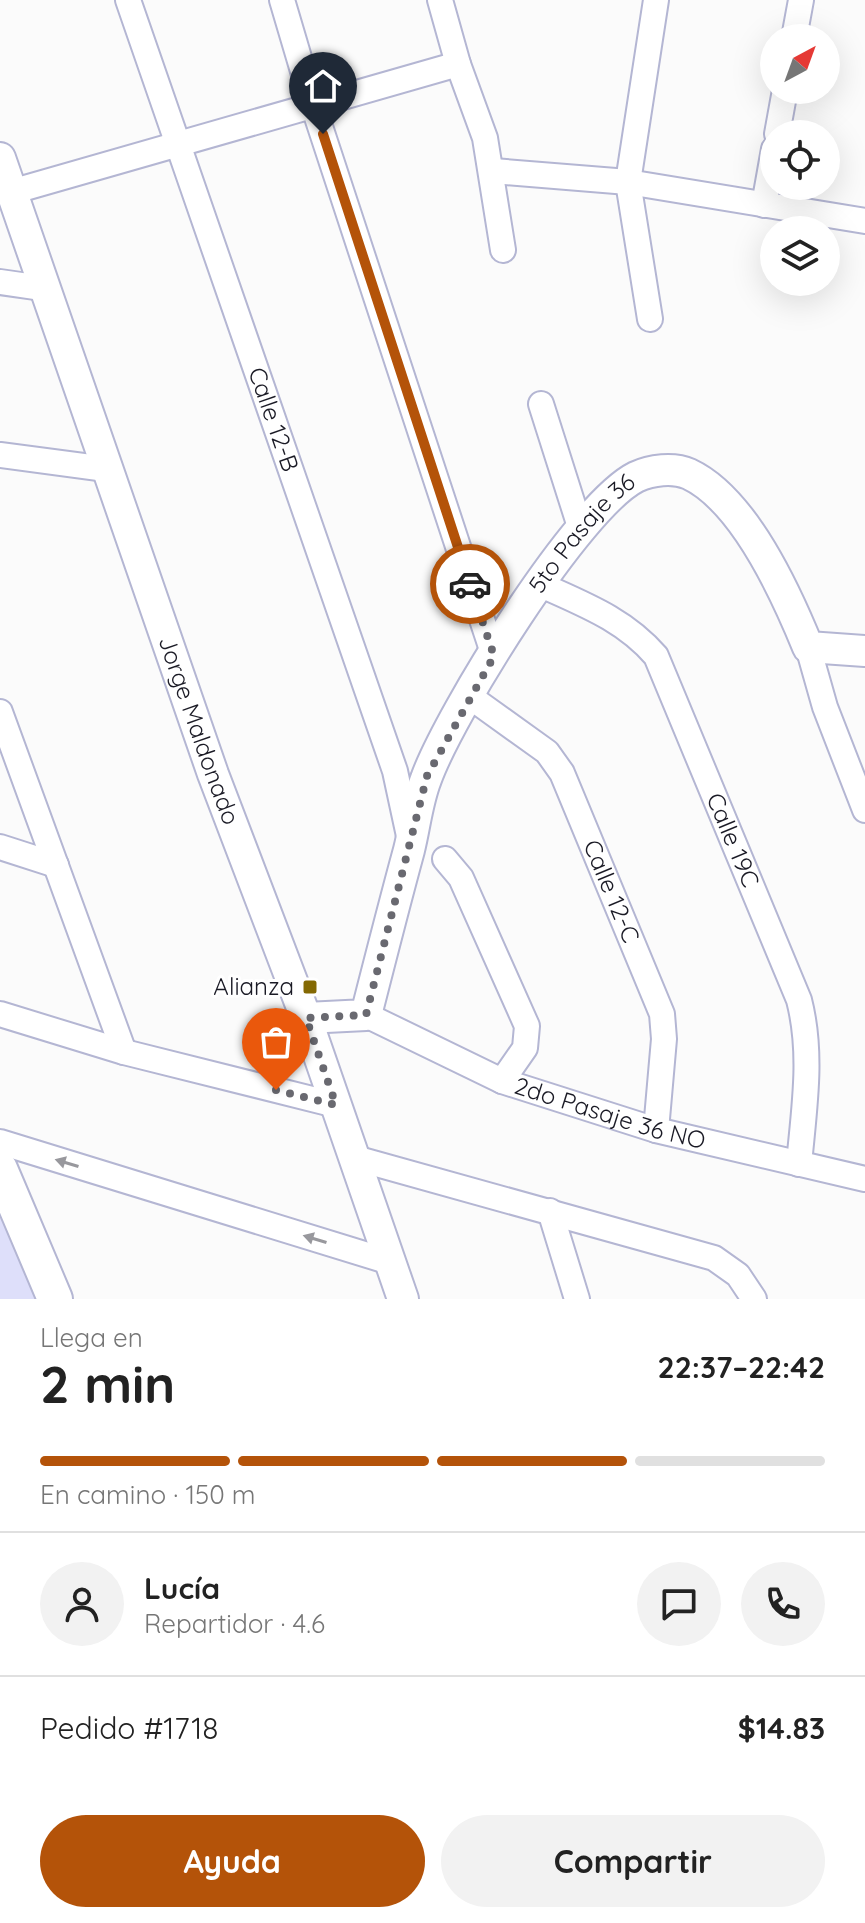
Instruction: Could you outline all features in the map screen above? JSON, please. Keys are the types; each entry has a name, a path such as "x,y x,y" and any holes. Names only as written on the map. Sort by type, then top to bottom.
{"main road":[{"path":"0,1169 55,1299"}],"street":[{"name":"Calle 12-B","path":"128,0 395,771 411,842"},
{"path":"282,0 313,105 494,656"},
{"path":"440,0 458,64 485,138 493,171 503,250"},
{"path":"650,319 628,182 656,0"},
{"path":"797,24 801,0"},
{"path":"11,192 458,64"},
{"name":"Jorge Maldonado","path":"0,158 42,288 213,774 306,1018 403,1299"},
{"path":"493,171 628,182 865,221"},
{"path":"764,205 765,200"},
{"path":"0,282 42,288"},
{"path":"541,404 581,530"},
{"path":"0,455 106,469"},
{"name":"5to Pasaje 36","path":"366,1015 427,776 469,696 539,584 581,530 619,489 637,477 664,469 688,473 710,489 753,541 786,594 808,647"},
{"name":"Calle 19C","path":"539,584 611,616 636,633 656,656 799,1000 807,1030 808,1062 799,1164"},
{"path":"865,651 808,647 825,707 865,810"},
{"name":"Calle 12-C","path":"469,696 547,752 562,773 662,1014 664,1039 656,1130"},
{"path":"0,712 124,1052"},
{"path":"0,847 56,865"},
{"path":"445,859 461,878 527,1026 525,1048 502,1081"},
{"path":"0,1014 124,1052 336,1105"},
{"path":"306,1018 366,1015"},
{"name":"2do Pasaje 36 NO","path":"366,1015 502,1081 656,1130 865,1179"},
{"path":"0,1142 390,1262"},
{"path":"355,1158 714,1258 738,1275 754,1299"},
{"path":"550,1211 577,1299"}],"shaded area":[{"path":"0,1198 45,1299 0,1299"}],"way so far":[{"path":"276,1090 336,1105 306,1018 366,1015 427,776 494,656 470,584"}],"place":[{"name":"Alianza","path":"310,987"}],"route":[{"path":"323,134 470,584"}]}
